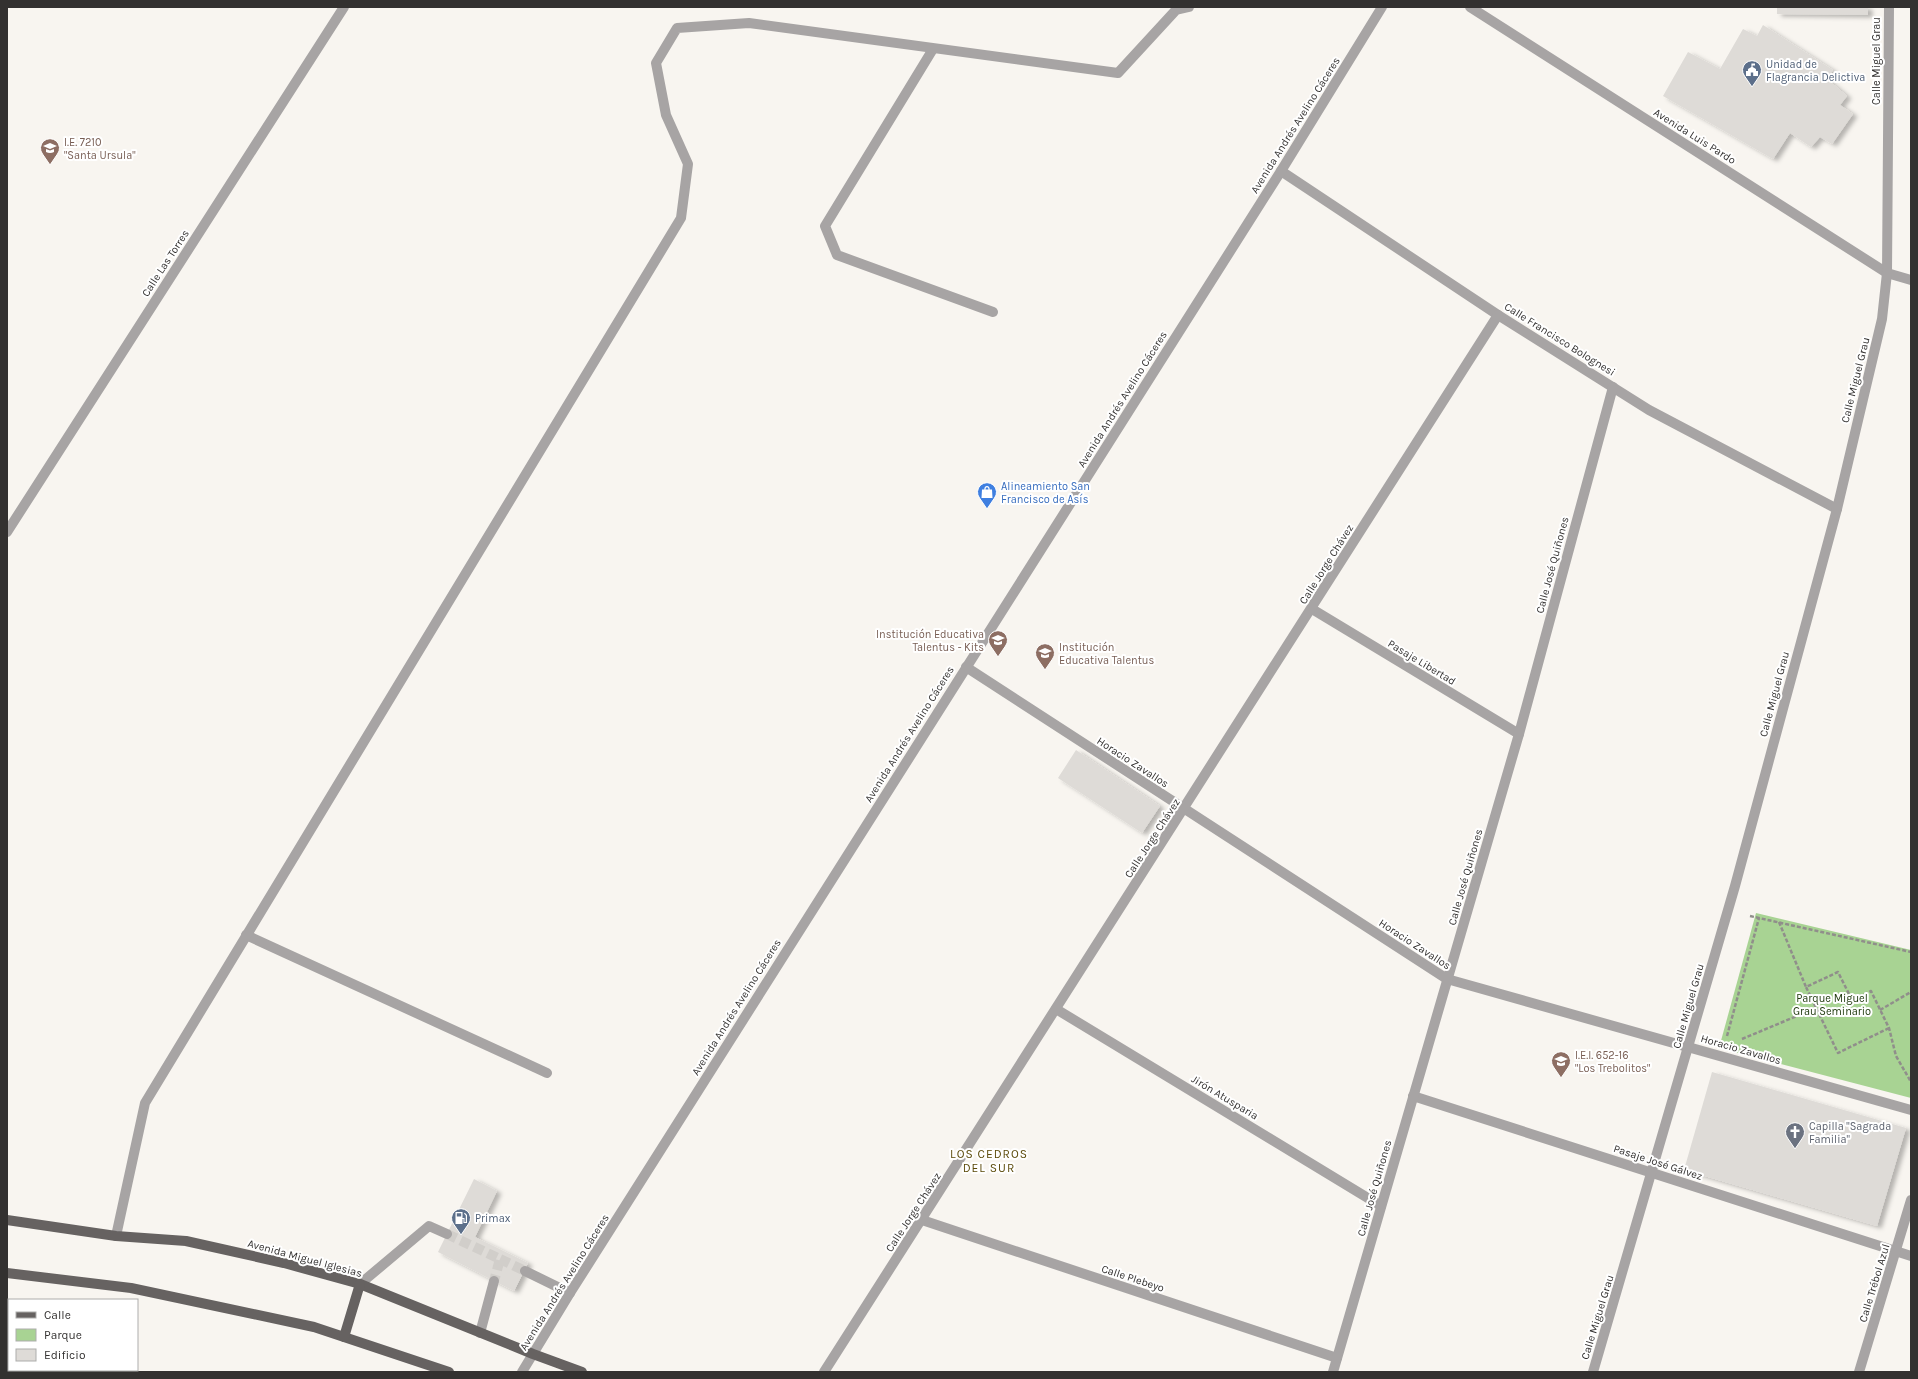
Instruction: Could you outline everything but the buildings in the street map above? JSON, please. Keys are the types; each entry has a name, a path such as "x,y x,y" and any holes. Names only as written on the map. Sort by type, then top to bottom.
{"main road":[{"name":"Avenida Miguel Iglesias","path":"7,1220 116,1236 186,1241 284,1263 360,1284 480,1333 582,1372"},
{"path":"7,1273 131,1288 314,1327 449,1372"},
{"path":"344,1337 360,1284"}],"street":[{"name":"Calle Las Torres","path":"7,532 344,7"},
{"path":"116,1236 145,1103 681,218 688,164 666,115 656,63 677,28 749,23 1118,73 1176,10 1189,7"},
{"name":"Avenida Andrés Avelino Cáceres","path":"522,1372 570,1293 1280,171 1382,7"},
{"name":"Avenida Luis Pardo","path":"1470,7 1887,273 1911,280"},
{"name":"Calle Miguel Grau","path":"1593,1372 1728,911 1837,509 1882,319 1887,273 1889,7"},
{"path":"933,49 825,226 837,255 993,312"},
{"name":"Calle Francisco Bolognesi","path":"1280,171 1498,315 1649,410 1837,509"},
{"name":"Calle Jorge Chávez","path":"824,1372 1184,810 1498,315"},
{"name":"Calle José Quiñones","path":"1333,1372 1519,734 1613,387"},
{"name":"Pasaje Libertad","path":"1312,609 1519,734"},
{"name":"Horacio Zavallos","path":"966,667 1447,980 1689,1046 1911,1110"},
{"path":"246,935 547,1073"},
{"name":"Jirón Atusparia","path":"1056,1009 1381,1206"},
{"name":"Pasaje José Gálvez","path":"1413,1096 1911,1256"},
{"name":"Calle Trébol Azul","path":"1859,1372 1911,1200"},
{"name":"Calle Plebeyo","path":"922,1220 1337,1358"},
{"path":"360,1284 430,1226 447,1234"},
{"path":"525,1271 570,1293"},
{"path":"480,1333 494,1281"}],"path":[{"path":"1728,911 1911,952"},
{"path":"1726,1039 1759,918"},
{"path":"1779,922 1806,987 1838,1053 1889,1028"},
{"path":"1806,987 1838,972 1852,1000 1871,991 1889,1028 1896,1056 1911,1082"},
{"path":"1880,1010 1911,992"},
{"path":"1738,1040 1816,1008"}],"green space":[{"name":"Parque Miguel Grau Seminario","path":"1756,913 1911,950 1911,1098 1719,1048"}],"tunnel":[{"path":"447,1234 500,1259 494,1281"},
{"path":"500,1259 525,1271"}],"place":[{"name":"Unidad de Flagrancia Delictiva","path":"1752,87"},
{"name":"I.E. 7210 \"Santa Ursula\"","path":"50,165"},
{"name":"Alineamiento San Francisco de Asís","path":"987,509"},
{"name":"Institución Educativa Talentus - Kits","path":"998,657"},
{"name":"Institución Educativa Talentus","path":"1045,670"},
{"name":"I.E.I. 652-16 \"Los Trebolitos\"","path":"1561,1078"},
{"name":"Capilla \"Sagrada Familia\"","path":"1795,1149"},
{"name":"Primax","path":"461,1235"}],"district":[{"name":"LOS CEDROS DEL SUR","path":"989,1161"}]}
